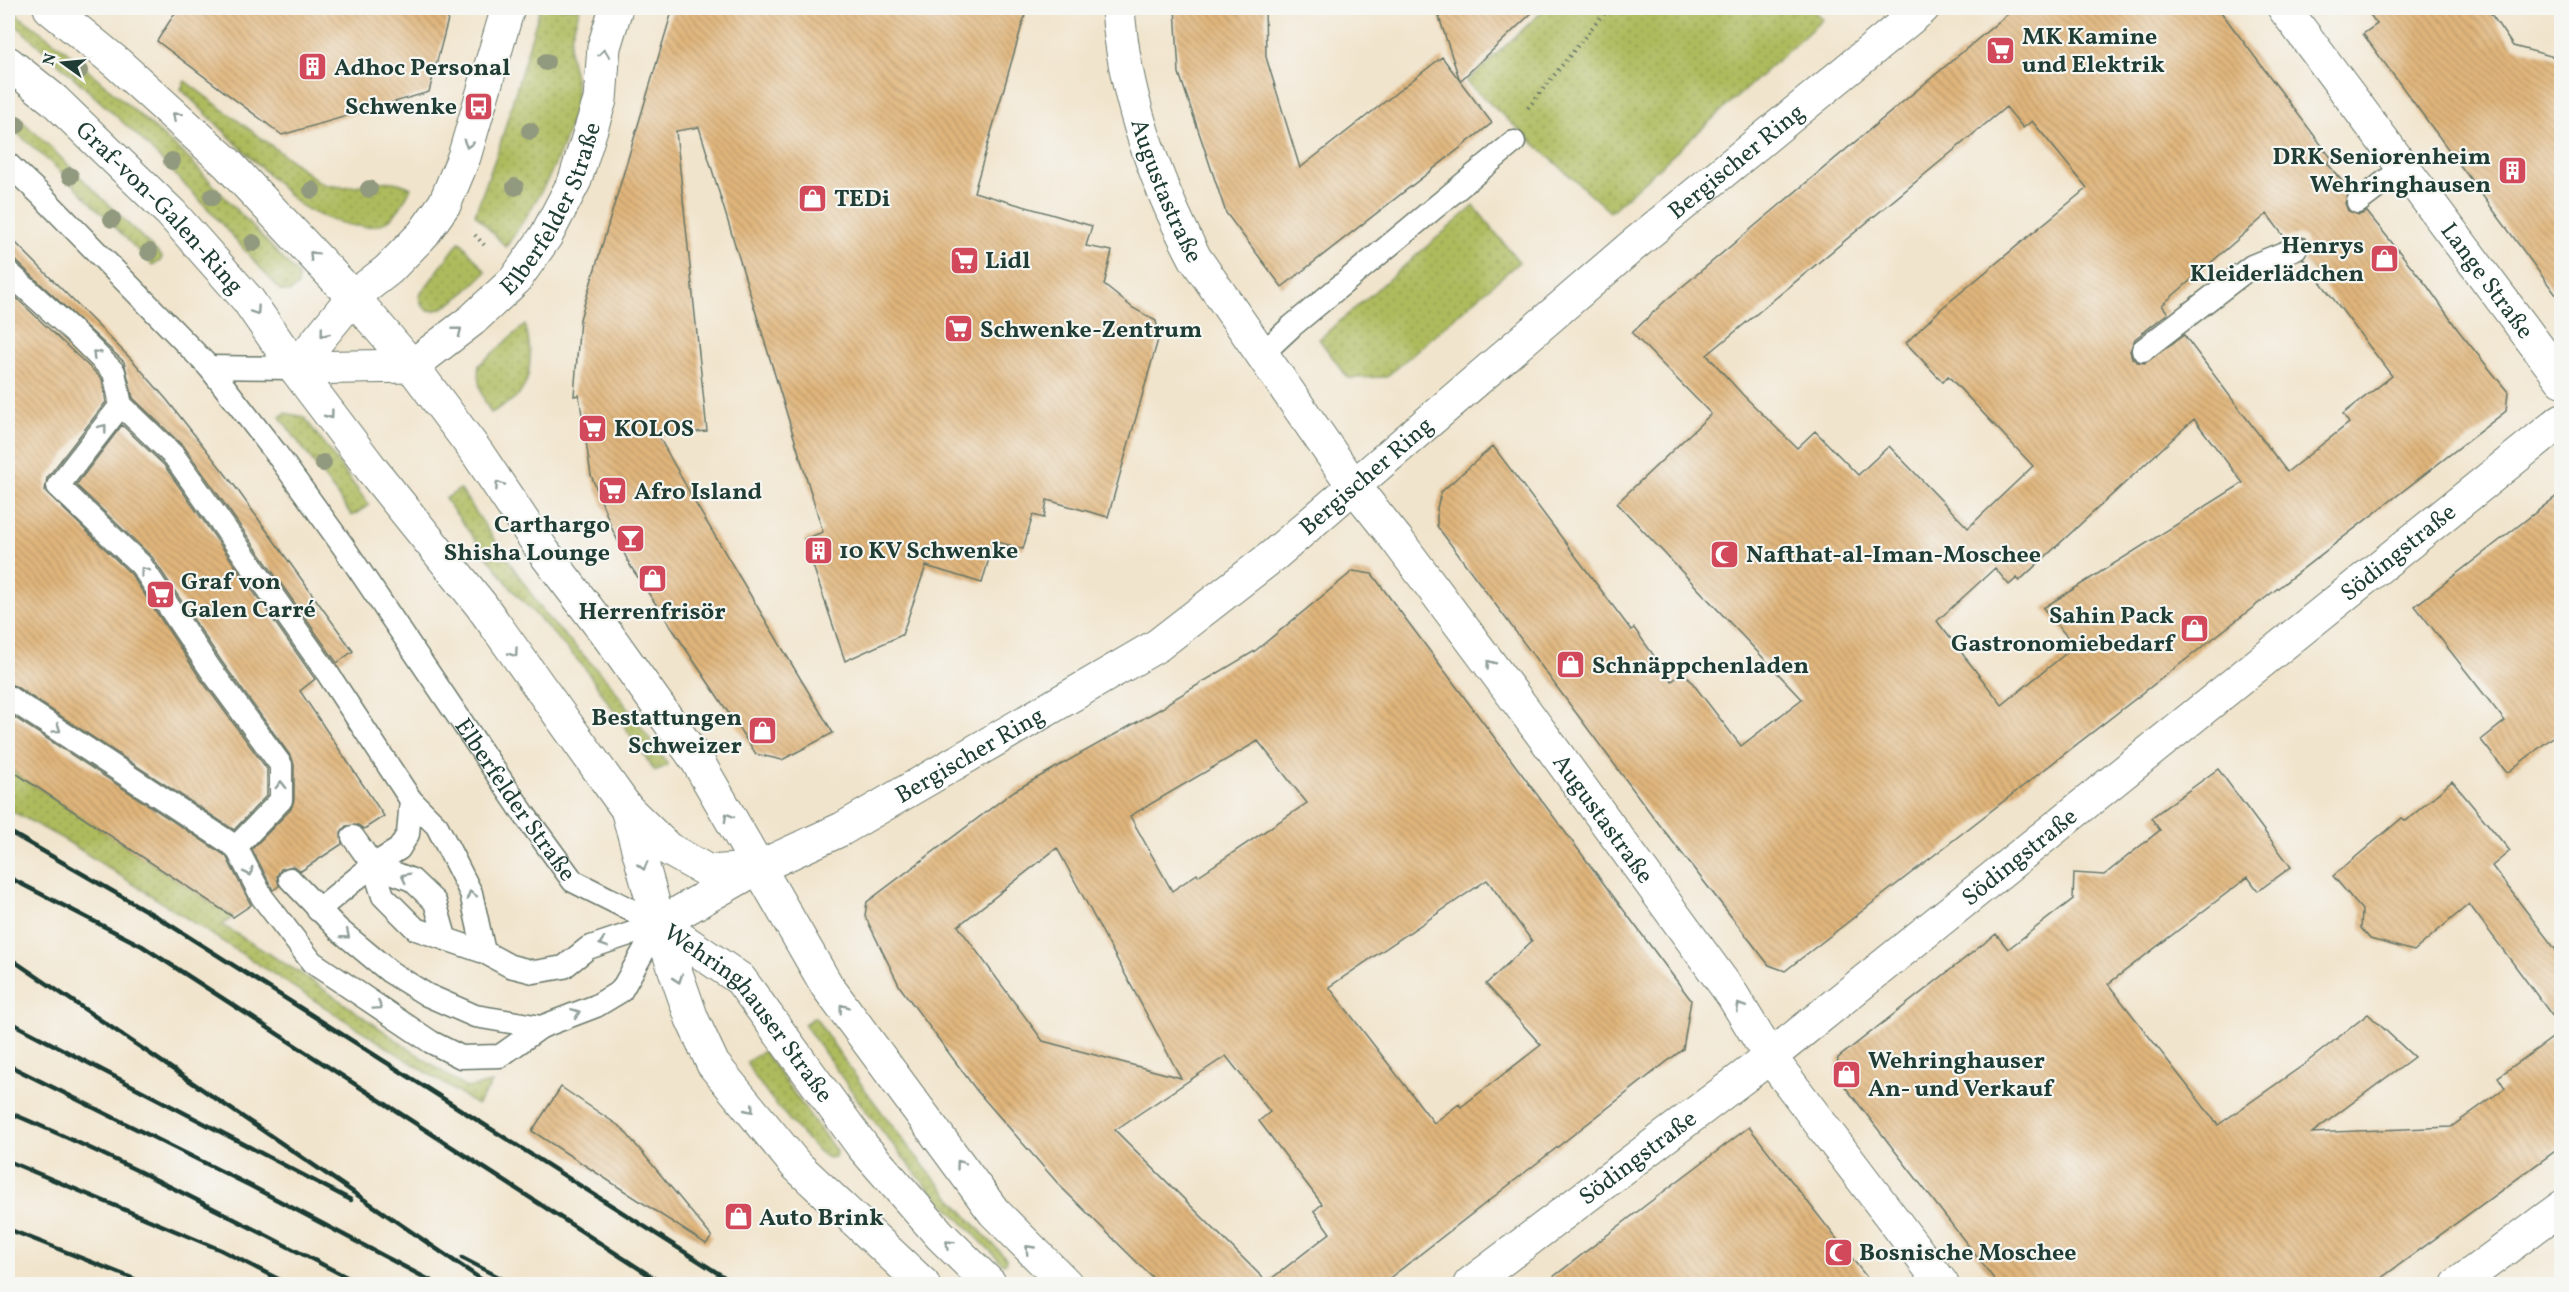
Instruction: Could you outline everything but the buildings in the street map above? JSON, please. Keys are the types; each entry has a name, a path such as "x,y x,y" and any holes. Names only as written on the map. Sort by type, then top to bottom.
{"street":[{"path":"50,8 117,63 227,163 353,297 412,366 478,454 543,552 609,638 698,762 757,868 837,1000 994,1212 1066,1284"},
{"path":"295,368 353,297 388,270 423,234 445,203 464,157 508,8"},
{"name":"Elberfelder Straße","path":"412,366 472,320 515,280 546,236 575,180 600,100 604,47 616,8"},
{"name":"Augustastraße","path":"1118,8 1119,29 1135,104 1163,192 1195,258 1353,485 1525,711 1733,996 1770,1057 1942,1284"},
{"name":"Bergischer Ring","path":"757,868 842,829 1158,645 1274,555 1631,247 1923,8"},
{"name":"Lange Straße","path":"2284,8 2562,380"},
{"name":"Graf-von-Galen-Ring","path":"8,63 54,100 171,213 248,300 295,368"},
{"path":"295,368 412,366"},
{"path":"295,368 373,471 481,605 627,809 668,849 709,872 757,868"},
{"name":"Södingstraße","path":"1470,1284 1770,1057 2562,420"},
{"path":"627,809 659,924 757,868"},
{"name":"Wehringhauser Straße","path":"659,924 692,1019 713,1064 796,1165 922,1284"},
{"name":"Wehringhauser Straße","path":"659,924 740,980 863,1147 940,1235 990,1284"},
{"path":"2458,1284 2557,1220"}],"lane":[{"path":"1262,354 1514,142"},
{"path":"8,165 41,195 209,367 295,368"},
{"path":"2358,202 2403,168"},
{"path":"2143,350 2252,266 2295,248"},
{"path":"8,272 114,372 121,405 174,456 326,671 411,800 437,826 471,893 484,952"},
{"name":"Elberfelder Straße","path":"209,367 276,453 343,546 536,832 573,881 659,924"},
{"path":"121,405 58,486 141,565 211,670 281,765 281,800 236,847"},
{"path":"8,697 236,847 262,897 312,962 431,1042 461,1057 500,1056 541,1027 596,1006 621,991 659,924"},
{"path":"318,910 373,865 399,849 408,834 411,800"},
{"path":"353,837 373,865 383,896 416,929 484,952 510,966 534,972 564,968 588,948 659,924"},
{"path":"373,865 404,875 435,902 445,937"},
{"path":"290,879 318,910 390,972 427,995 476,1016 541,1027"}],"path":[{"path":"1514,142 1527,109 1599,18 1610,8"},
{"path":"468,227 490,250"}],"green space":[{"path":"8,8 64,49 186,156 298,275 298,286 290,292 281,291 210,211 139,137 8,18"},
{"path":"540,8 580,8 570,46 576,98 566,138 558,157 539,195 506,247 475,214 499,148"},
{"path":"1546,8 1812,8 1823,19 1610,212 1466,82"},
{"path":"185,81 321,183 346,187 388,181 411,188 397,212 380,224 356,226 317,214 297,203 181,89"},
{"path":"8,108 162,257 160,262 152,265 61,172 8,125"},
{"path":"1474,206 1519,262 1386,377 1348,378 1319,339"},
{"path":"460,241 486,272 451,303 440,309 431,310 423,307 419,296"},
{"path":"525,325 530,361 524,387 516,397 491,413 480,390 479,365"},
{"path":"285,413 304,417 369,505 352,516 280,417"},
{"path":"460,489 547,617 609,682 667,763 666,766 655,771 584,667 510,587 445,499"},
{"path":"8,768 233,917 222,925 300,973 466,1088 492,1083 477,1105 65,840 8,809"},
{"path":"815,1017 905,1142 979,1230 1006,1258 1006,1263 1003,1264 921,1180 863,1107 804,1024"},
{"path":"763,1051 836,1151 835,1157 828,1158 820,1152 783,1113 760,1083 747,1062"}],"railway":[{"path":"8,831 159,918 735,1284"},
{"path":"8,877 142,946 663,1284"},
{"path":"8,957 488,1284"},
{"path":"8,1021 351,1200"},
{"path":"8,1065 251,1186 437,1284"},
{"path":"8,1112 142,1173 360,1284"},
{"path":"8,1161 221,1250 288,1284"},
{"path":"8,1229 147,1284"},
{"path":"462,1258 512,1284"}],"place":[{"name":"MK Kamine und Elektrik","path":"2001,50"},
{"name":"Adhoc Personal","path":"313,67"},
{"name":"Schwenke","path":"478,106"},
{"name":"DRK Seniorenheim Wehringhausen","path":"2512,170"},
{"name":"TEDi","path":"813,198"},
{"name":"Henrys Kleiderlädchen","path":"2385,259"},
{"name":"Lidl","path":"964,260"},
{"name":"Schwenke-Zentrum","path":"959,329"},
{"name":"KOLOS","path":"593,428"},
{"name":"Afro Island","path":"613,491"},
{"name":"Carthargo Shisha Lounge","path":"631,538"},
{"name":"10 KV Schwenke","path":"818,550"},
{"name":"Nafthat-al-Iman-Moschee","path":"1725,554"},
{"name":"Herrenfrisör","path":"652,578"},
{"name":"Graf von Galen Carré","path":"160,595"},
{"name":"Sahin Pack Gastronomiebedarf","path":"2195,629"},
{"name":"Schnäppchenladen","path":"1571,665"},
{"name":"Bestattungen Schweizer","path":"763,731"},
{"name":"Wehringhauser An- und Verkauf","path":"1847,1074"},
{"name":"Auto Brink","path":"738,1217"},
{"name":"Bosnische Moschee","path":"1838,1252"}]}
